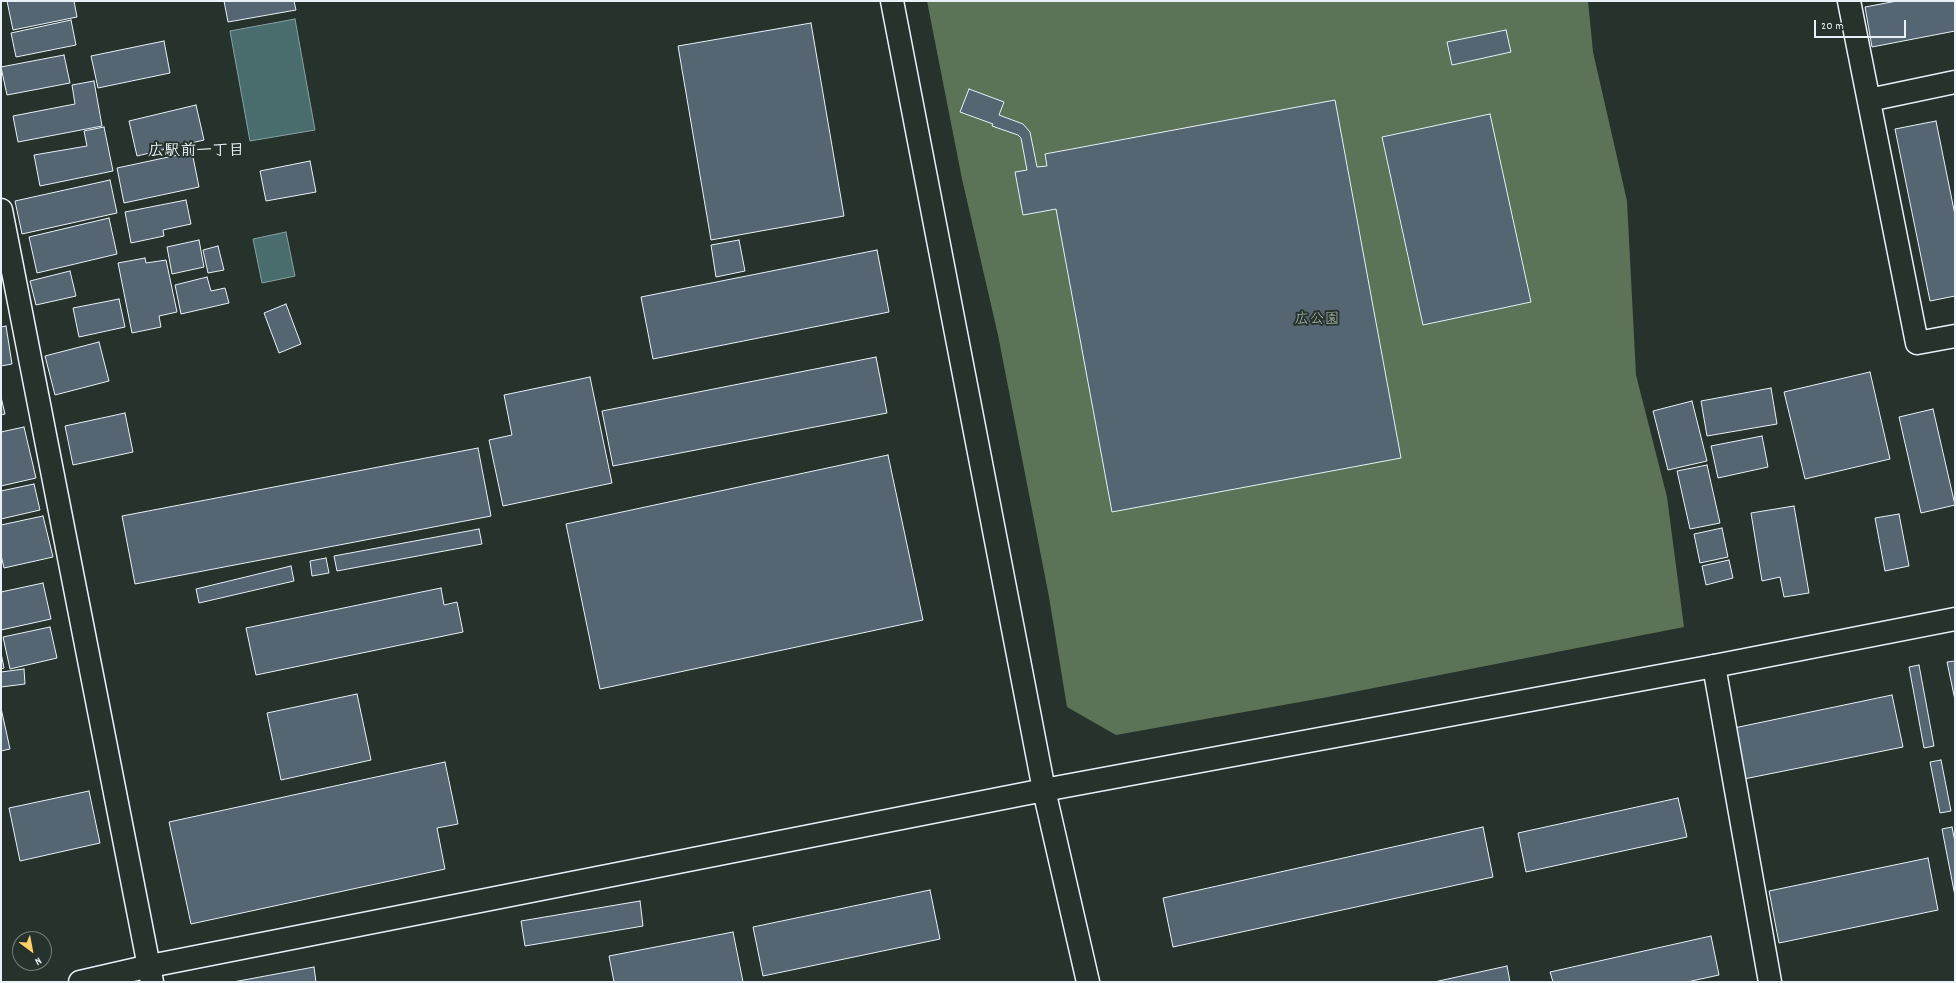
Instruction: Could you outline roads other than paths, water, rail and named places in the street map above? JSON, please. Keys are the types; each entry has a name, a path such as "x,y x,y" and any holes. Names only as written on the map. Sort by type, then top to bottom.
{"street":[{"path":"892,1 1044,790 1088,982"},
{"path":"1849,1 1917,343 1955,336"},
{"path":"1869,100 1955,82"},
{"path":"1,210 151,974"},
{"path":"80,982 151,974 1044,790 1714,666 1955,619"},
{"path":"1714,666 1770,982"}],"water":[{"path":"295,19 315,130 250,141 230,31"},
{"path":"286,232 295,276 262,283 253,239"}],"district":[{"name":"広駅前一丁目","path":"196,153"}],"park label":[{"name":"広公園","path":"1317,321"}]}
